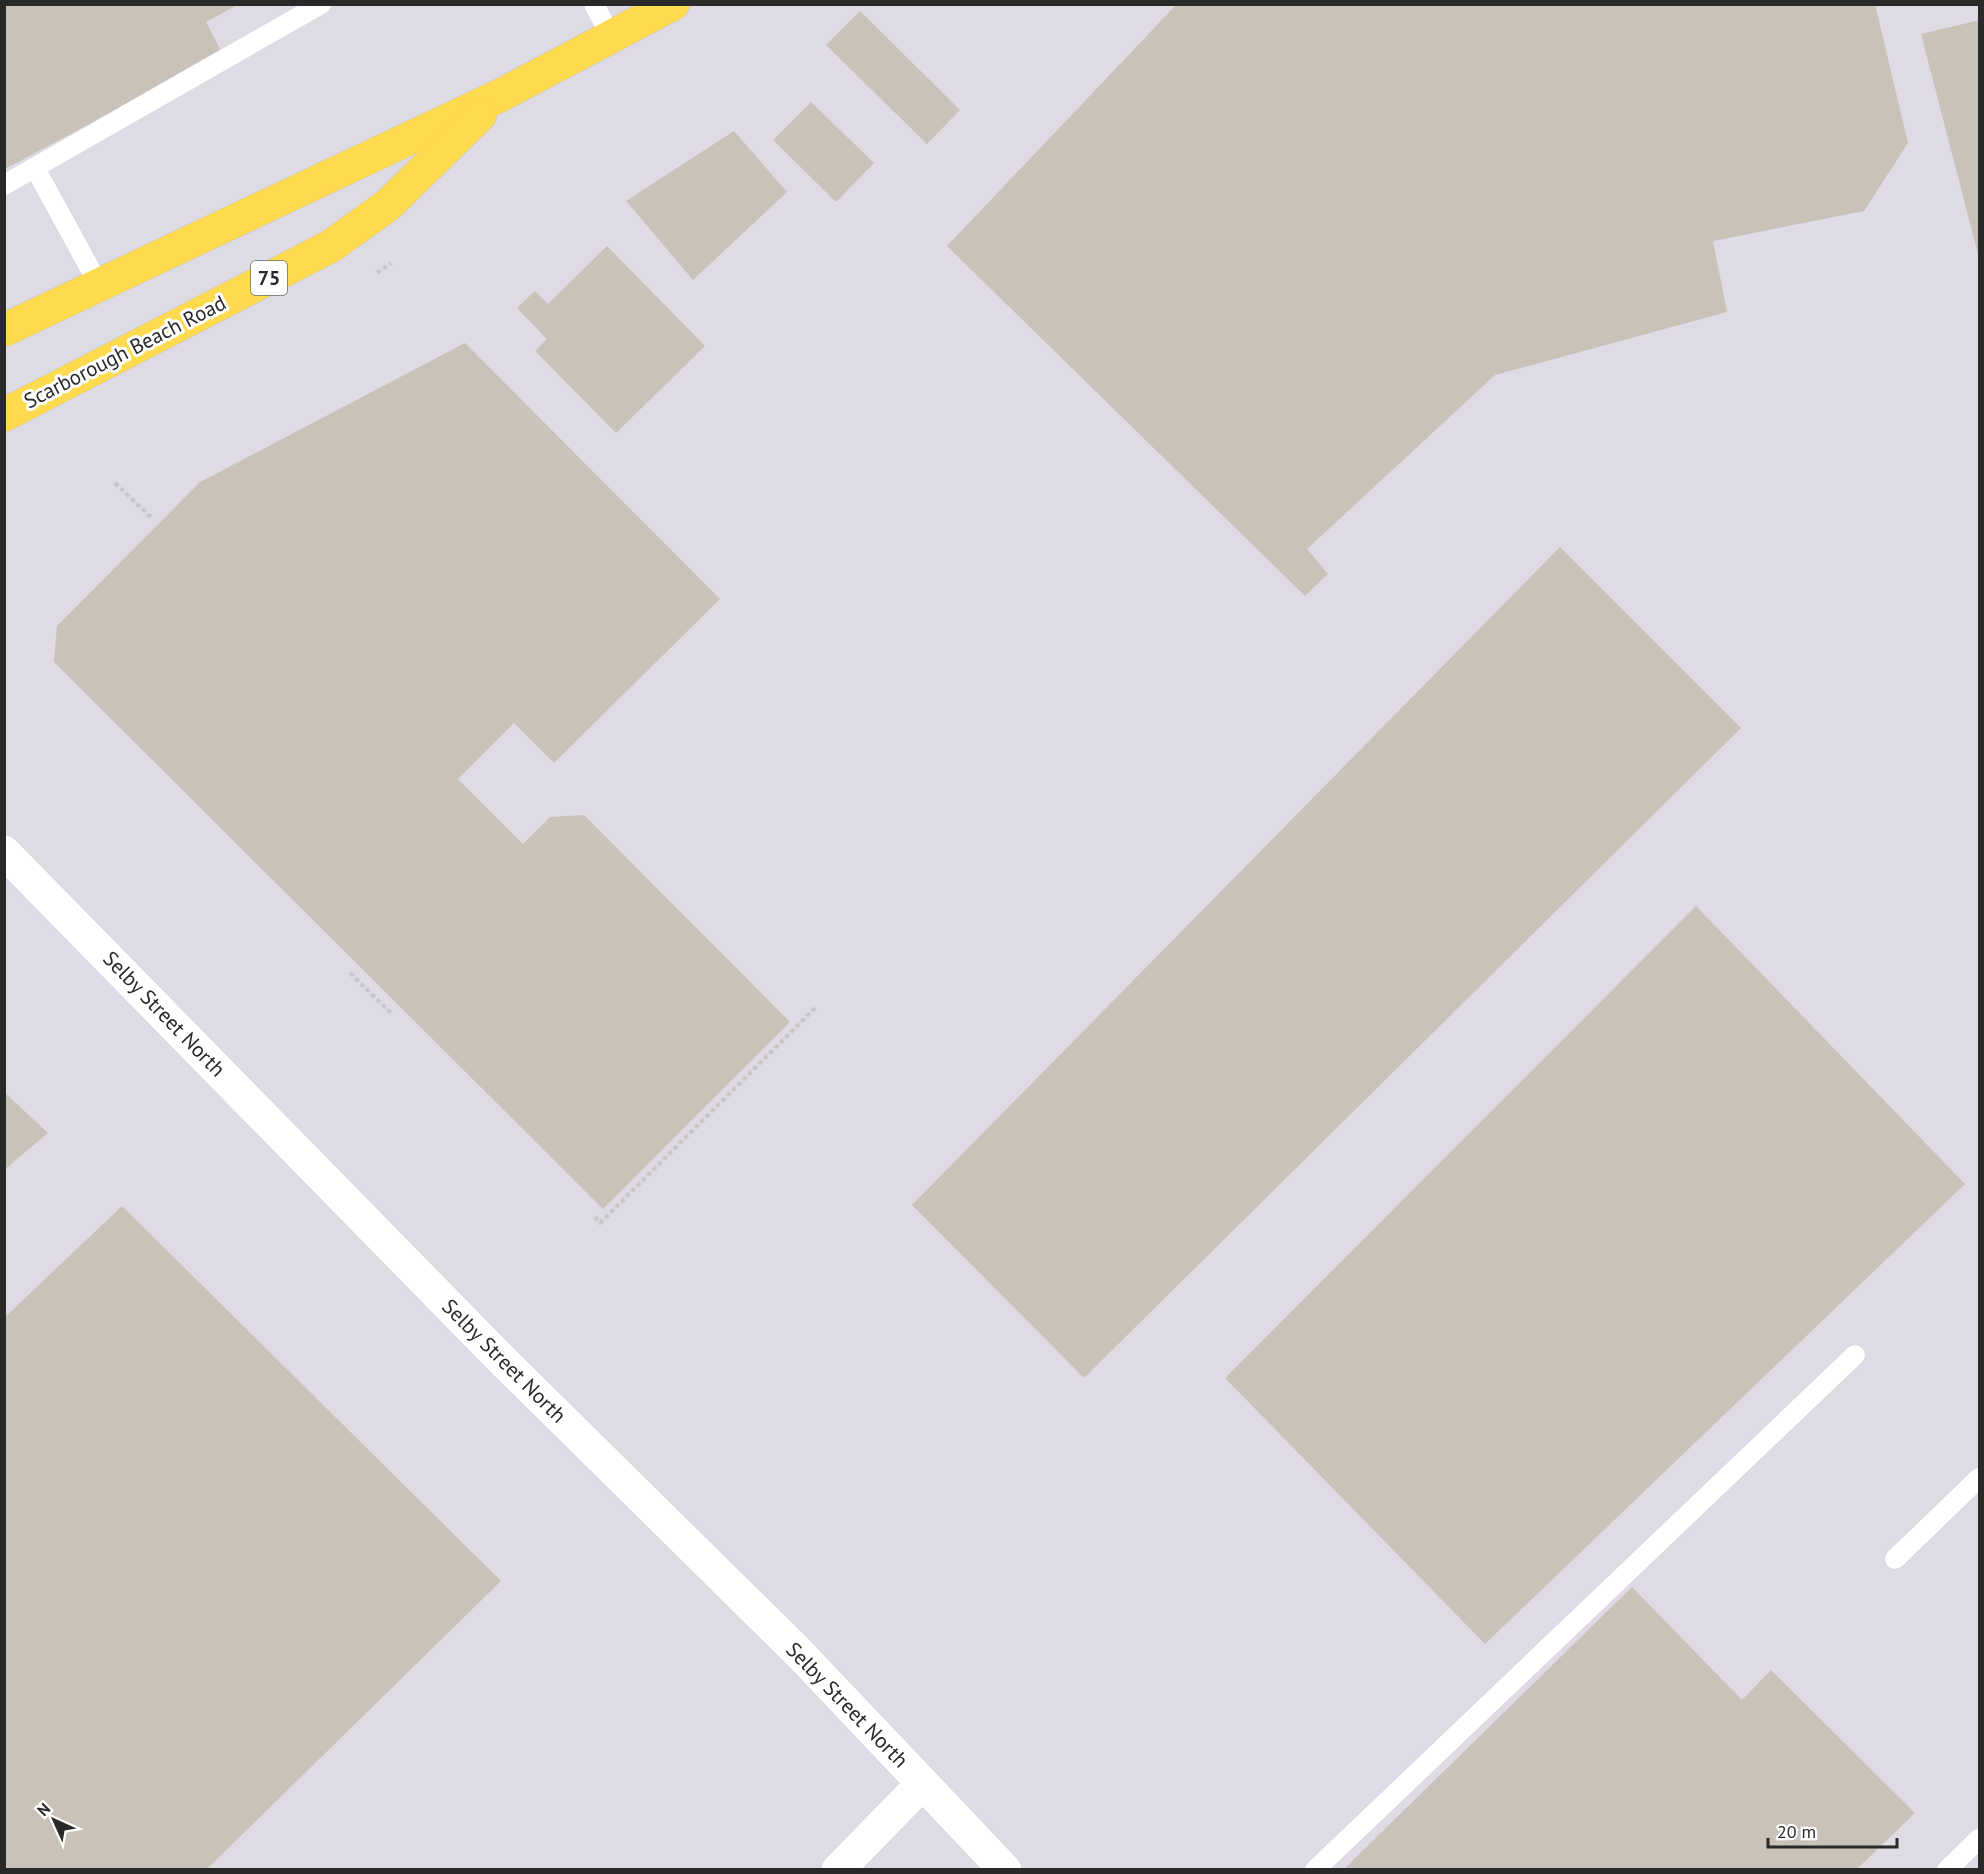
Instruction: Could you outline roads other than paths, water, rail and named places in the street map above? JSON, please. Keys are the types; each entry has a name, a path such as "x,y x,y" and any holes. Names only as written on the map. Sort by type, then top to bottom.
{"main road":[{"name":"Scarborough Beach Road","path":"4,330 501,96 612,39 673,4"},
{"name":"Scarborough Beach Road","path":"4,415 331,246 388,205 501,96"},
{"name":"Selby Street North","path":"4,852 500,1358 799,1653 1005,1869"},
{"path":"838,1869 922,1784"}],"lane":[{"path":"4,185 321,4"},
{"path":"594,4 612,39"},
{"path":"34,168 99,285"},
{"path":"1315,1869 1855,1355"},
{"path":"1895,1558 1979,1478"},
{"path":"1947,1869 1980,1838"}]}
